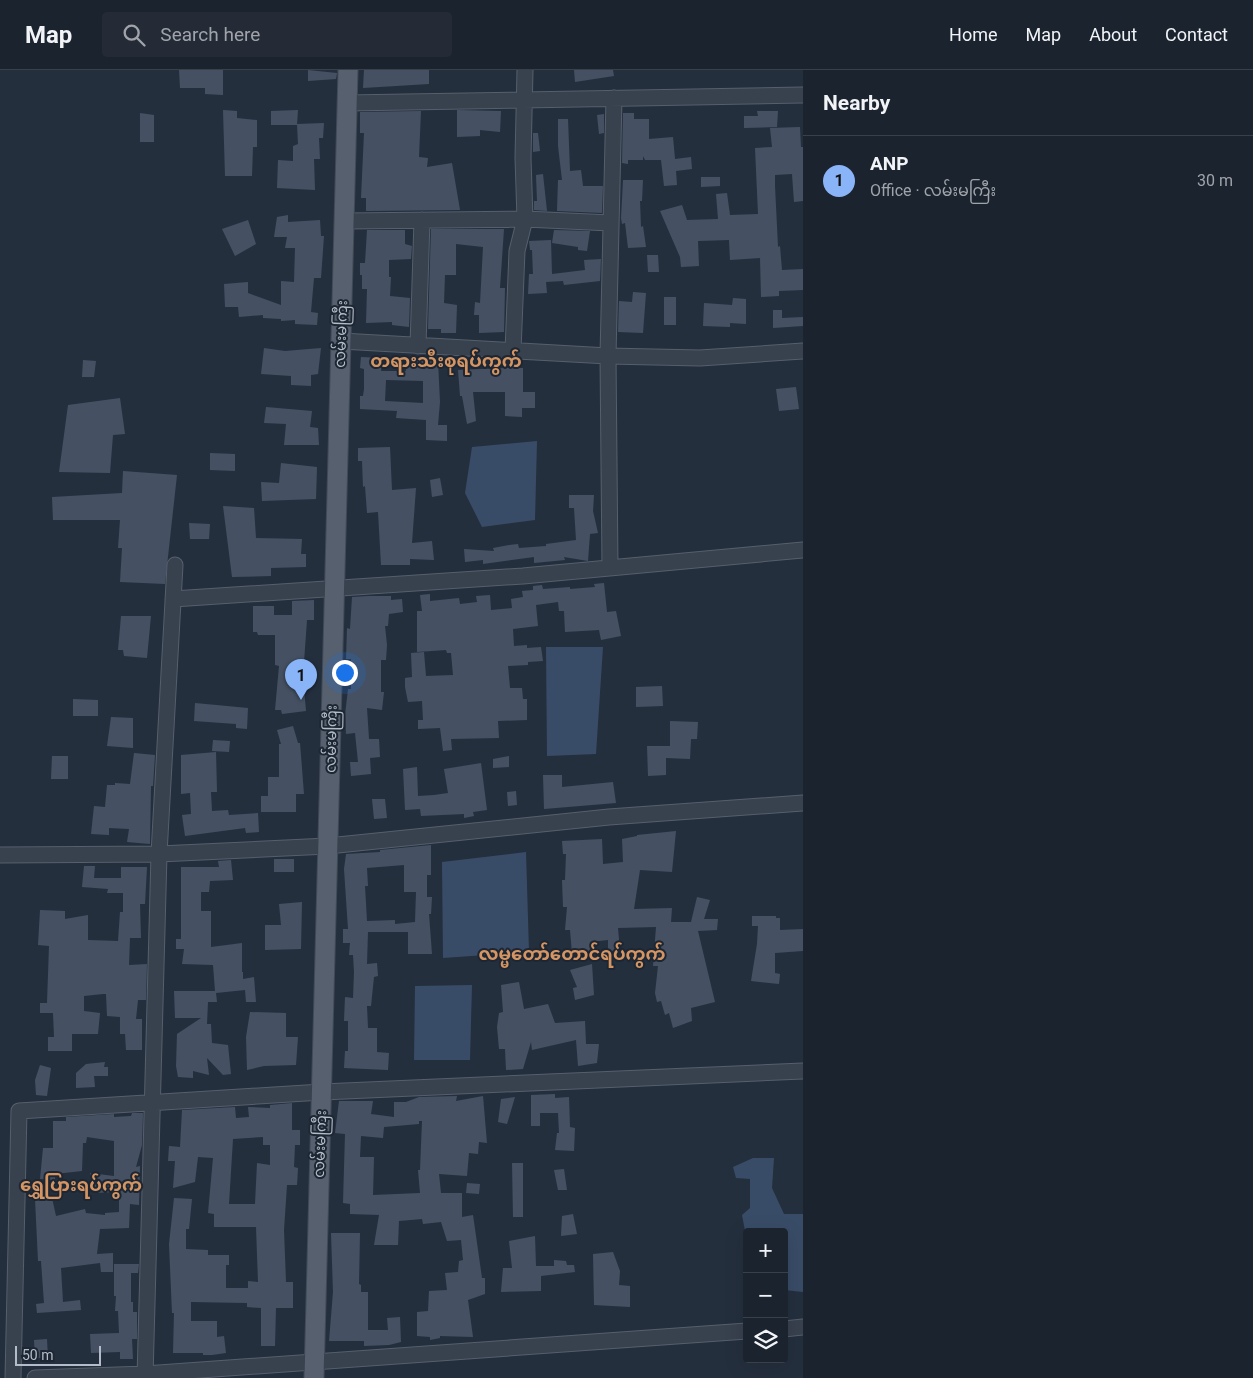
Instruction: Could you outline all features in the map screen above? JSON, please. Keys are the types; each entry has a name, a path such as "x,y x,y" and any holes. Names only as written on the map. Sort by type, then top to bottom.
{"main road":[{"name":"လမ်းမကြီး","path":"314,1370 348,70"}],"street":[{"path":"513,351 518,251 525,218 523,158 526,100 525,70"},
{"path":"347,104 803,95"},
{"path":"610,568 608,356 614,98"},
{"path":"344,221 525,218 612,222"},
{"path":"418,346 422,220"},
{"path":"341,341 608,356 700,358 803,351"},
{"path":"173,600 610,568 803,550"},
{"path":"145,1376 159,854 175,565"},
{"path":"0,855 159,854 328,846 609,817 803,803"},
{"path":"13,1378 19,1111 322,1092 803,1071"},
{"path":"788,1329 803,1327"},
{"path":"35,1378 314,1370 743,1331"}],"water":[{"path":"537,441 535,520 482,527 465,493 472,447"},
{"path":"546,647 603,647 596,754 547,756"},
{"path":"526,852 529,952 443,958 442,862"},
{"path":"472,985 470,1060 414,1060 415,986"},
{"path":"753,1158 774,1158 772,1188 784,1214 803,1214 803,1292 788,1290 788,1228 744,1228 742,1215 750,1208 750,1179 736,1178 733,1167"}],"building":[{"path":"179,70 223,70 223,95 205,94 205,88 180,88"},
{"path":"308,70 337,73 336,79 308,81"},
{"path":"364,70 429,70 429,84 363,88"},
{"path":"574,70 613,70 614,76 575,82"},
{"path":"223,110 237,111 237,118 257,120 257,147 253,147 252,176 225,176"},
{"path":"298,110 297,125 271,125 271,111"},
{"path":"457,110 501,111 500,132 480,130 480,136 457,137"},
{"path":"421,111 419,157 428,158 427,167 452,163 460,210 366,211 366,198 361,198 364,133 360,133 360,112"},
{"path":"757,111 778,111 777,127 744,128 744,116 758,116"},
{"path":"140,113 154,115 154,142 140,142"},
{"path":"623,113 634,113 634,119 649,119 649,139 673,137 675,159 691,157 692,169 676,171 677,185 664,186 661,160 645,160 643,156 643,160 628,160 628,164 622,163"},
{"path":"604,114 604,133 599,134 597,115"},
{"path":"558,119 568,119 570,171 581,170 583,186 603,186 602,213 557,211 558,180 562,180 558,146"},
{"path":"324,123 323,138 319,138 320,159 314,159 315,190 277,188 278,160 293,161 293,146 298,144 297,124"},
{"path":"800,127 801,147 803,147 803,201 794,202 792,174 775,175 775,186 778,247 780,246 782,270 803,269 803,290 779,291 779,296 761,297 760,258 730,260 729,240 698,241 699,266 681,267 680,257 660,211 682,205 687,220 718,219 716,194 727,193 730,215 758,214 755,148 772,147 770,128"},
{"path":"533,133 538,133 540,151 533,152"},
{"path":"543,174 547,211 534,210 534,201 537,201 536,175"},
{"path":"701,177 720,177 720,186 701,187"},
{"path":"623,180 643,180 642,201 640,201 641,227 643,226 646,247 628,248 625,223 622,224 621,218"},
{"path":"288,215 288,222 320,220 321,236 324,236 321,278 314,278 311,312 318,313 317,325 295,324 295,320 281,321 281,319 263,318 263,315 239,317 238,307 225,307 224,284 248,282 248,293 281,305 281,281 294,282 295,248 285,248 287,237 274,237 277,217"},
{"path":"248,220 256,244 235,256 222,229"},
{"path":"431,229 504,229 500,288 505,288 504,332 479,333 479,315 474,315 475,302 480,303 483,247 456,244 456,275 445,275 444,303 457,305 456,333 441,333 441,329 428,329"},
{"path":"367,230 405,230 405,244 412,246 411,259 389,260 389,277 391,277 390,296 410,298 409,327 392,325 392,322 366,323 367,289 362,289 360,263 365,263"},
{"path":"554,230 590,231 587,251 578,250 578,247 552,243"},
{"path":"551,240 552,274 585,270 584,260 601,259 600,281 564,285 563,281 546,282 547,293 528,294 529,274 533,274 532,250 530,250 529,241"},
{"path":"647,255 658,255 659,272 648,272"},
{"path":"633,292 646,293 643,333 618,332 619,301 632,302"},
{"path":"664,297 676,297 676,325 664,325"},
{"path":"733,298 746,299 746,324 730,323 730,327 703,326 704,303 732,305"},
{"path":"773,310 782,310 782,318 803,317 803,326 773,328"},
{"path":"264,348 285,351 321,348 318,374 311,375 311,386 291,385 291,376 261,374"},
{"path":"361,357 383,358 381,371 406,371 406,361 438,361 440,402 438,425 447,425 447,441 426,440 426,420 396,418 397,411 360,409 360,396 363,396 364,389 364,369 360,368","holes":["386,380 423,381 423,403 385,401"]},
{"path":"83,360 96,361 94,377 82,377"},
{"path":"523,368 523,392 535,392 535,408 522,408 522,417 505,416 505,392 473,392 476,421 467,424 462,396 460,396 458,370"},
{"path":"796,387 799,409 779,411 776,389"},
{"path":"120,398 125,434 113,435 110,473 59,472 68,405"},
{"path":"266,407 312,411 310,427 318,428 319,445 284,445 286,424 264,423"},
{"path":"390,447 392,490 416,488 412,543 432,541 434,560 410,559 410,565 381,565 378,512 367,513 362,461 358,461 358,448"},
{"path":"210,453 235,454 235,471 210,470"},
{"path":"281,463 317,467 316,499 262,501 261,482 279,483"},
{"path":"123,471 177,475 165,584 120,582 122,548 118,548 120,520 53,520 52,497 122,493"},
{"path":"440,478 443,495 432,497 430,480"},
{"path":"569,495 594,495 593,511 598,533 590,534 588,561 564,557 565,560 534,563 534,557 483,564 483,560 465,562 464,549 494,551 493,548 509,545 518,544 519,548 546,546 546,544 576,540 574,508 569,508"},
{"path":"223,506 254,508 256,538 302,539 301,554 306,554 306,567 271,568 271,576 232,577"},
{"path":"189,523 210,524 209,539 190,539"},
{"path":"604,583 607,612 616,611 621,636 601,640 599,630 565,632 564,611 559,611 558,602 536,605 538,626 513,629 514,646 527,645 527,648 541,647 543,661 528,662 528,665 508,666 510,688 522,688 523,699 527,699 527,720 498,721 499,738 451,739 452,750 443,751 440,728 418,729 418,720 423,720 422,701 408,702 405,687 405,678 412,677 411,653 424,652 426,676 453,675 451,653 447,653 446,650 417,652 417,611 422,611 420,595 430,594 430,601 459,598 460,604 477,602 476,596 490,595 491,610 512,608 511,599 523,597 522,591 533,590 533,586 542,585 543,589 570,587 570,589 595,587 594,584"},
{"path":"391,596 391,600 402,599 403,612 389,614 388,626 385,626 386,660 381,660 381,692 384,692 382,710 367,708 369,739 379,739 380,757 370,758 371,774 351,776 350,762 358,762 355,733 346,734 345,715 348,689 351,689 351,659 346,659 347,628 350,629 352,597"},
{"path":"314,600 314,620 307,620 303,676 306,711 282,714 281,710 275,710 279,666 275,665 275,635 258,635 257,632 253,632 253,606 274,606 274,615 292,615 292,601"},
{"path":"121,616 151,616 147,658 124,656 123,650 118,650"},
{"path":"662,686 663,706 636,707 636,687"},
{"path":"73,699 98,700 98,716 73,716"},
{"path":"195,703 248,708 247,729 236,728 236,724 194,721"},
{"path":"111,717 133,718 133,748 107,746"},
{"path":"670,721 698,722 697,739 691,739 690,759 666,758 666,775 648,776 647,746 670,746"},
{"path":"293,726 298,743 300,743 304,794 296,794 296,812 261,812 261,796 268,796 268,777 279,777 279,744 281,744 277,730"},
{"path":"213,740 230,741 229,752 212,751"},
{"path":"216,752 217,792 211,792 212,811 228,810 229,815 258,813 259,832 246,833 245,828 185,836 182,815 191,814 190,793 181,794 181,755"},
{"path":"134,753 155,755 153,786 151,786 150,844 127,842 129,829 109,828 109,835 91,834 94,806 105,807 107,785 115,785 115,783 130,784"},
{"path":"52,756 68,756 68,779 51,779"},
{"path":"509,756 509,767 493,768 493,759"},
{"path":"481,763 487,810 473,812 474,816 464,818 464,814 421,816 420,809 405,810 403,769 417,767 418,796 434,795 448,793 444,769"},
{"path":"543,775 562,775 562,787 613,782 616,803 544,809"},
{"path":"516,791 517,805 508,806 507,792"},
{"path":"372,799 385,799 387,818 374,819"},
{"path":"676,831 672,872 640,870 634,909 672,908 671,922 691,922 697,897 710,900 704,919 718,919 717,930 698,931 715,1002 691,1008 692,1021 673,1028 669,1013 665,1015 661,1001 657,1002 655,993 658,966 653,966 656,927 618,928 620,951 608,951 608,940 590,942 591,952 572,953 570,930 565,930 567,907 563,907 562,880 565,880 566,854 563,854 562,841 602,839 603,864 623,862 622,839 637,835"},
{"path":"431,845 431,875 427,875 427,897 432,897 431,914 429,914 432,954 408,954 408,932 368,932 367,964 377,963 378,976 374,977 371,1006 367,1006 368,1028 377,1028 377,1052 389,1053 388,1070 344,1068 345,1051 348,1051 348,1021 344,1021 345,997 353,998 354,972 353,955 349,955 350,943 343,943 343,929 348,929 344,869 346,854 380,852 380,850","holes":["404,865 404,892 416,892 415,922 395,924 395,920 367,921 365,886 368,886 367,868"]},
{"path":"274,859 294,859 294,872 274,872"},
{"path":"231,860 233,880 210,881 209,892 201,892 201,911 211,911 211,947 242,943 243,979 254,977 256,1002 246,1002 245,990 216,993 217,1002 208,1002 207,1024 211,1024 212,1043 228,1045 231,1074 223,1075 207,1058 209,1075 193,1071 193,1078 178,1077 176,1066 177,1034 201,1018 175,1018 174,991 215,991 213,965 182,964 184,949 176,949 176,939 181,939 181,867 219,867 218,861"},
{"path":"84,866 95,866 94,878 121,878 121,867 147,867 145,904 140,904 141,938 130,938 129,965 147,964 146,1000 138,1000 136,1019 142,1019 142,1050 126,1050 125,1034 120,1034 120,1017 107,1016 106,994 103,994 84,996 84,1011 100,1013 98,1034 72,1034 72,1051 48,1051 48,1037 54,1037 53,1013 40,1013 40,1003 47,1003 49,946 38,945 40,910 65,911 65,919 88,915 88,940 118,941 120,912 123,912 123,893 107,893 108,889 82,887"},
{"path":"302,902 301,949 265,950 265,925 281,925 279,904"},
{"path":"752,916 776,916 776,918 780,918 780,930 803,929 803,951 775,953 775,973 780,974 779,984 751,981 758,926 752,926"},
{"path":"592,964 594,995 575,1000 573,988 577,987 570,970"},
{"path":"519,982 524,1009 548,1004 555,1023 585,1021 586,1044 599,1044 597,1063 578,1066 576,1040 532,1050 531,1042 523,1069 506,1070 505,1049 499,1049 497,1027 499,1013 503,1012 501,985"},
{"path":"250,1012 286,1013 286,1037 298,1037 296,1065 264,1066 247,1070 246,1037"},
{"path":"105,1062 104,1067 108,1067 108,1076 94,1076 95,1087 76,1088 76,1073 86,1064"},
{"path":"40,1065 51,1068 47,1096 36,1095 35,1080"},
{"path":"555,1094 555,1098 569,1097 570,1127 575,1128 574,1151 555,1150 557,1133 559,1133 558,1113 540,1113 540,1126 531,1126 531,1095"},
{"path":"457,1096 456,1101 483,1096 487,1143 479,1142 478,1154 469,1153 467,1176 439,1174 441,1193 462,1193 462,1217 473,1215 482,1278 485,1278 485,1294 468,1300 473,1337 440,1336 440,1338 430,1340 430,1337 417,1336 417,1312 428,1311 429,1291 447,1290 445,1273 458,1272 459,1261 463,1260 461,1240 447,1241 441,1222 423,1224 422,1219 399,1221 398,1245 374,1245 379,1215 350,1214 350,1204 343,1203 345,1134 335,1133 339,1101 373,1101 371,1114 394,1117 394,1102 406,1102 419,1097","holes":["419,1121 422,1121 420,1170 418,1170 420,1193 373,1195 374,1157 360,1157 361,1136 383,1138 384,1127 419,1124"]},
{"path":"515,1097 507,1124 498,1122 501,1099"},
{"path":"292,1103 292,1130 300,1130 300,1145 295,1145 294,1167 298,1168 297,1185 287,1185 284,1230 286,1282 293,1282 293,1308 276,1308 275,1346 261,1346 261,1308 247,1307 247,1303 191,1302 191,1321 217,1321 217,1337 224,1336 226,1353 203,1355 203,1353 173,1353 174,1313 172,1313 169,1244 174,1198 192,1199 189,1229 186,1229 186,1249 208,1250 208,1255 229,1255 229,1265 226,1265 226,1288 248,1288 248,1281 258,1282 256,1227 214,1227 214,1214 208,1213 213,1158 198,1157 195,1182 173,1188 175,1161 168,1161 169,1146 180,1147 182,1110 235,1107 236,1118 249,1117 248,1107 270,1108 270,1105","holes":["263,1137 263,1145 270,1145 270,1165 257,1163 255,1204 229,1204 233,1139"]},
{"path":"132,1113 143,1113 142,1145 136,1167 140,1166 139,1205 130,1204 129,1228 100,1229 97,1254 113,1253 113,1272 101,1272 100,1263 61,1268 63,1302 80,1300 81,1310 37,1313 36,1304 44,1303 41,1261 38,1261 35,1199 52,1198 56,1216 85,1209 86,1213 105,1215 105,1213 119,1212 119,1192 93,1193 90,1173 114,1176 114,1141 87,1137 86,1143 83,1143 82,1171 55,1174 55,1180 40,1179 43,1148 53,1148 53,1121 66,1121 66,1117 114,1114 114,1117 131,1116"},
{"path":"512,1163 523,1163 523,1217 513,1217"},
{"path":"564,1169 567,1190 558,1190 554,1170"},
{"path":"467,1183 480,1184 479,1194 466,1193"},
{"path":"573,1214 577,1234 561,1236 562,1216"},
{"path":"331,1233 360,1233 359,1284 361,1285 361,1292 368,1292 368,1330 388,1330 387,1318 400,1317 401,1342 389,1345 364,1346 364,1341 329,1341 333,1292"},
{"path":"535,1236 536,1266 554,1266 554,1260 566,1261 567,1265 574,1265 575,1272 541,1276 541,1291 501,1292 503,1268 512,1268 509,1241"},
{"path":"613,1252 620,1271 619,1285 630,1286 630,1307 594,1305 593,1254"},
{"path":"114,1264 139,1264 138,1273 131,1273 131,1302 133,1302 133,1312 137,1312 137,1339 132,1339 133,1359 120,1359 120,1352 91,1353 90,1334 119,1333 118,1311 115,1311"},
{"path":"47,1339 48,1358 35,1358 34,1340"}],"place":[{"name":"ANP","path":"301,700"}],"district":[{"name":"တရားသီးစုရပ်ကွက်","path":"446,361"},
{"name":"လမ္မတော်တောင်ရပ်ကွက်","path":"572,954"},
{"name":"ရွှေပြားရပ်ကွက်","path":"81,1185"}]}
